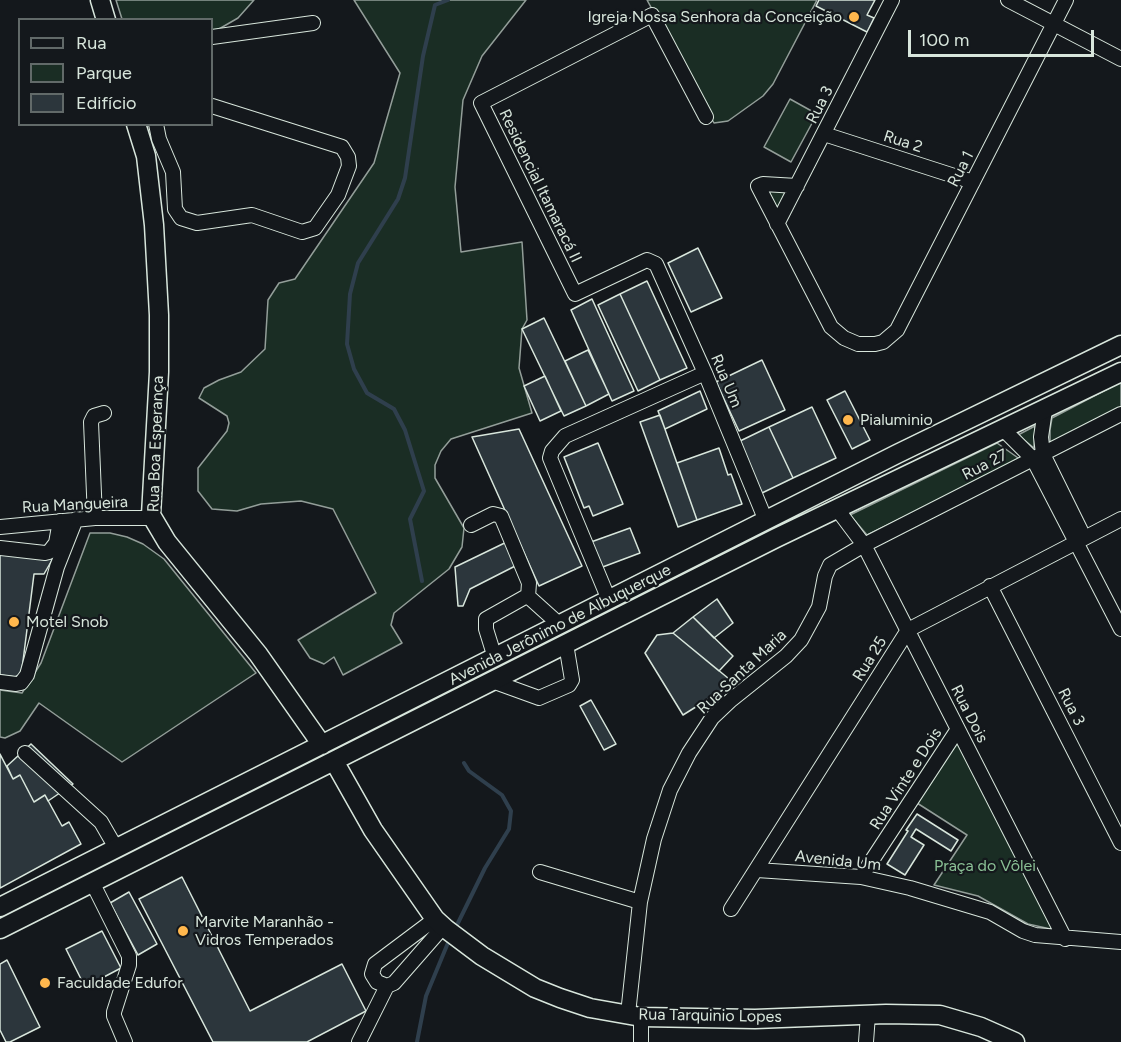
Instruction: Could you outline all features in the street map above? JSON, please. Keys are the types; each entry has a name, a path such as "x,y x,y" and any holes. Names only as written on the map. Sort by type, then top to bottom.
{"main road":[{"path":"100,0 105,18"},
{"name":"Rua Boa Esperança","path":"137,126 158,158 154,225 159,338 157,421 150,502 152,518 168,542 258,654 322,745"},
{"name":"Avenida Jerônimo de Albuquerque","path":"0,906 1121,345"},
{"path":"1004,430 1003,422 1012,412 1121,354"},
{"name":"Avenida Jerônimo de Albuquerque","path":"0,929 837,509 1121,372"},
{"name":"Rua Tarquinio Lopes","path":"334,760 373,830 446,928 482,956 535,988 590,1008 635,1015 755,1018 940,1015 1015,1042"}],"street":[{"name":"Rua 3","path":"777,224 892,0"},
{"path":"1008,0 1121,58"},
{"path":"1059,4 1075,34"},
{"name":"Rua 1","path":"777,224 835,333 850,342 867,345 883,342 897,330 1054,24 1059,4"},
{"name":"Residencial Itamaracá II","path":"647,260 575,294 482,103 652,15 706,117"},
{"path":"213,37 313,23"},
{"path":"156,126 159,139 158,158 173,172 175,209 181,218 197,224 252,215 302,232 315,228 338,195 349,165 348,157 342,147 213,106"},
{"name":"Rua 2","path":"824,134 973,182"},
{"path":"777,224 758,186 763,184 797,186"},
{"name":"Rua Um","path":"647,260 656,264 705,373 766,521"},
{"path":"609,600 550,458 552,451 565,436 705,373"},
{"path":"1038,456 1045,410"},
{"path":"95,518 91,422 94,416 104,413"},
{"name":"Rua 27","path":"864,545 1121,414"},
{"path":"1004,430 1038,456 1081,540 1121,629"},
{"name":"Rua Dois","path":"837,509 864,545 1065,939"},
{"path":"471,525 493,514 501,516 529,583 528,597"},
{"name":"Rua Mangueira","path":"0,527 76,519 152,518"},
{"path":"0,682 21,683 27,675 57,567 76,519"},
{"name":"Rua 25","path":"731,909 908,630 1121,519"},
{"path":"0,548 49,552 56,543 60,521"},
{"path":"1081,540 1121,609"},
{"name":"Rua Santa Maria","path":"641,1042 635,1015 640,902 654,839 670,790 689,753 712,718 786,656 801,640 819,607 826,570 835,561 864,545"},
{"name":"Rua 3","path":"990,586 1121,843"},
{"path":"528,597 560,625"},
{"path":"495,658 486,628 486,619 528,597"},
{"path":"492,681 538,698 569,685 572,680 567,644"},
{"name":"Rua Vinte e Dois","path":"861,877 958,729"},
{"path":"25,753 101,822 116,848"},
{"name":"Avenida Um","path":"757,870 861,877 910,888 990,912 1023,931 1035,935 1121,942"},
{"path":"540,872 640,902"},
{"path":"92,882 129,956 129,965 114,1012 125,1042"},
{"path":"446,928 394,983 387,986 382,985 373,978 372,969 375,964 446,928"},
{"path":"360,1042 387,986"},
{"path":"866,1042 868,1015"}],"green space":[{"path":"116,0 254,0 238,18 213,32 213,18 122,18"},
{"path":"354,0 526,0 482,56 463,100 455,187 461,252 522,242 527,320 522,329 519,368 532,413 451,439 441,451 435,465 435,478 464,528 462,547 449,569 394,613 391,625 402,643 343,675 334,657 324,664 310,658 298,640 376,593 333,509 301,501 261,504 237,511 212,509 198,491 198,468 227,431 229,423 227,416 199,398 204,388 241,372 265,349 268,300 279,283 295,279 374,163 400,73"},
{"path":"647,0 817,0 773,84 763,96 728,121 714,123"},
{"path":"790,99 817,114 791,162 764,147"},
{"path":"794,187 780,213 768,191"},
{"path":"1121,382 1121,407 1050,445 1052,418"},
{"path":"1035,426 1034,448 1018,435"},
{"path":"997,443 1021,460 867,535 850,515"},
{"path":"90,533 110,533 127,537 143,544 164,559 256,673 122,762 39,703 20,731 5,738 0,737 0,690 22,693 41,663"},
{"name":"Praça do Vôlei","path":"957,740 1055,930 1028,924 978,896 934,885 967,835 917,803"}],"building":[{"name":"Igreja Nossa Senhora da Conceição","path":"819,0 875,0 867,15 874,18 867,32 816,6"},
{"path":"698,248 722,298 691,312 668,263"},
{"path":"647,281 687,368 660,380 620,294"},
{"path":"620,294 660,380 638,391 598,305"},
{"path":"592,299 634,391 612,401 571,310"},
{"path":"544,318 586,406 564,416 522,329"},
{"path":"588,350 609,394 586,406 565,361"},
{"path":"762,360 785,410 739,431 716,382"},
{"path":"545,376 561,411 540,421 524,386"},
{"path":"700,391 707,409 665,429 658,411"},
{"name":"Pialuminio","path":"845,391 870,440 852,449 827,400"},
{"path":"812,407 836,458 793,478 769,427"},
{"path":"660,415 697,520 678,527 640,422"},
{"path":"769,427 793,478 762,493 738,442"},
{"path":"519,429 582,566 539,586 472,437"},
{"path":"598,443 623,504 593,516 589,506 584,508 564,457"},
{"path":"719,448 728,475 731,474 742,504 697,520 677,463"},
{"path":"630,528 640,553 600,568 591,542"},
{"path":"517,537 527,560 470,589 463,606 458,606 455,567"},
{"name":"Motel Snob","path":"63,541 44,574 34,574 22,669 15,677 0,675 0,553 45,558"},
{"path":"717,599 733,623 714,638 693,617"},
{"path":"693,617 733,656 719,671 673,633"},
{"path":"673,633 734,683 683,715 645,653 657,635"},
{"path":"591,700 616,744 604,750 580,706"},
{"path":"31,744 73,784 48,801 45,795 34,802 20,775 13,779 7,766"},
{"path":"0,754 13,779 20,775 34,802 45,795 62,826 69,822 81,844 0,888"},
{"path":"917,814 958,840 951,851 916,829 911,837 924,845 905,875 887,864"},
{"name":"Marvite Maranhão - Vidros Temperados","path":"182,877 250,1011 342,964 366,1011 307,1042 213,1042 139,899"},
{"path":"129,892 157,944 138,955 110,903"},
{"path":"102,931 121,968 85,987 66,949"},
{"path":"7,960 40,1027 10,1042 6,1042 0,1030 0,964"}],"waterway":[{"path":"422,581 410,519 424,491 405,430 394,409 367,393 354,369 347,344 350,294 358,263 398,199 405,178 423,56 435,5 448,0"},
{"path":"455,929 485,868 509,829 511,811 502,795 469,771 464,763"},
{"path":"417,1042 426,996 450,938"}],"place":[{"name":"Igreja Nossa Senhora da Conceição","path":"854,17"},
{"name":"Pialuminio","path":"848,420"},
{"name":"Motel Snob","path":"14,622"},
{"name":"Marvite Maranhão - Vidros Temperados","path":"183,931"},
{"name":"Faculdade Edufor","path":"45,983"}]}
